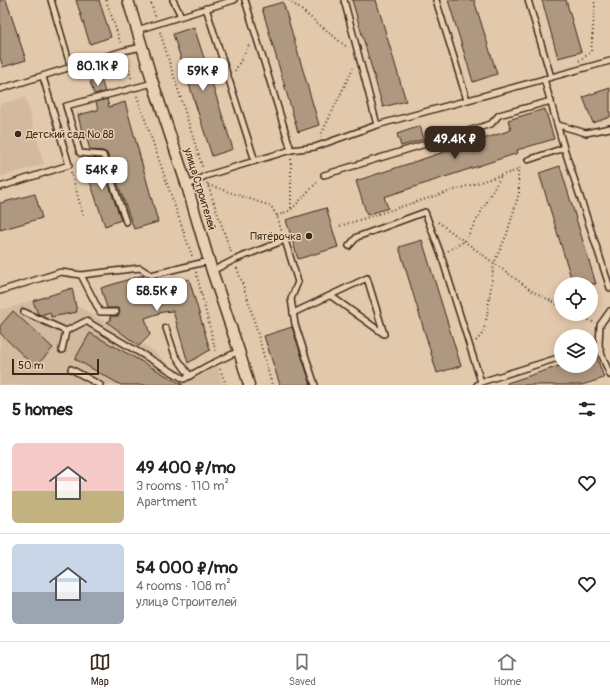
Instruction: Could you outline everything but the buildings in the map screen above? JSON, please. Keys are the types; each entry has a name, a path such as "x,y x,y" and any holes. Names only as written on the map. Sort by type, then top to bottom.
{"street":[{"name":"улица Строителей","path":"128,0 136,30 187,186 210,266 240,351 249,385"}],"lane":[{"path":"51,0 71,68"},
{"path":"173,0 180,16"},
{"path":"136,30 157,22 234,0"},
{"path":"245,0 291,150"},
{"path":"344,0 377,125"},
{"path":"436,0 467,100"},
{"path":"528,0 551,77"},
{"path":"206,8 255,161"},
{"path":"0,89 44,77 123,51 142,47"},
{"path":"187,186 205,176 291,150 315,147 377,125 610,61"},
{"path":"0,187 69,165 44,77"},
{"path":"544,79 564,148 610,288"},
{"path":"126,222 103,155 80,153 66,106 153,83"},
{"path":"324,175 492,124 500,115 551,101"},
{"path":"558,125 586,133 610,128"},
{"path":"528,160 564,148"},
{"path":"349,246 358,237 425,212 441,255 470,347 479,383 554,359"},
{"path":"0,291 61,272 81,275 140,268 151,275 194,264 210,266 234,260 285,240 298,282 291,299 295,324 315,385"},
{"path":"81,275 100,312 116,312"},
{"path":"293,313 367,278 384,334 331,296"},
{"path":"610,311 600,325 599,345 610,375"},
{"path":"24,312 66,331"},
{"path":"66,331 86,321 184,380 209,365 240,351"},
{"path":"166,328 175,355 190,376"},
{"path":"62,350 66,331"},
{"path":"71,369 100,385"}],"path":[{"path":"106,0 134,89 194,264 217,362 226,385"},
{"path":"150,0 205,176 250,306 272,385"},
{"path":"288,0 359,57 315,147"},
{"path":"578,61 591,52 595,5 594,0"},
{"path":"229,81 256,33"},
{"path":"290,210 291,150"},
{"path":"340,226 501,176 518,170 528,160"},
{"path":"69,165 83,215"},
{"path":"470,347 483,333 492,290 494,263 507,234 519,193 518,170"},
{"path":"277,216 290,210 324,175"},
{"path":"441,255 465,241 501,176"},
{"path":"208,185 271,206 277,216 285,240"},
{"path":"390,211 397,211"},
{"path":"425,212 532,291 554,302"},
{"path":"592,321 600,325"}],"shaded area":[{"name":"Детский сад № 88","path":"25,97 44,164 0,177 0,104"},
{"path":"44,296 46,305 70,302 136,339 154,351 179,375 215,359 223,385 0,385 0,309 10,308"}],"place":[{"name":"Детский сад № 88","path":"18,134"},
{"name":"Пятёрочка","path":"309,236"}]}
